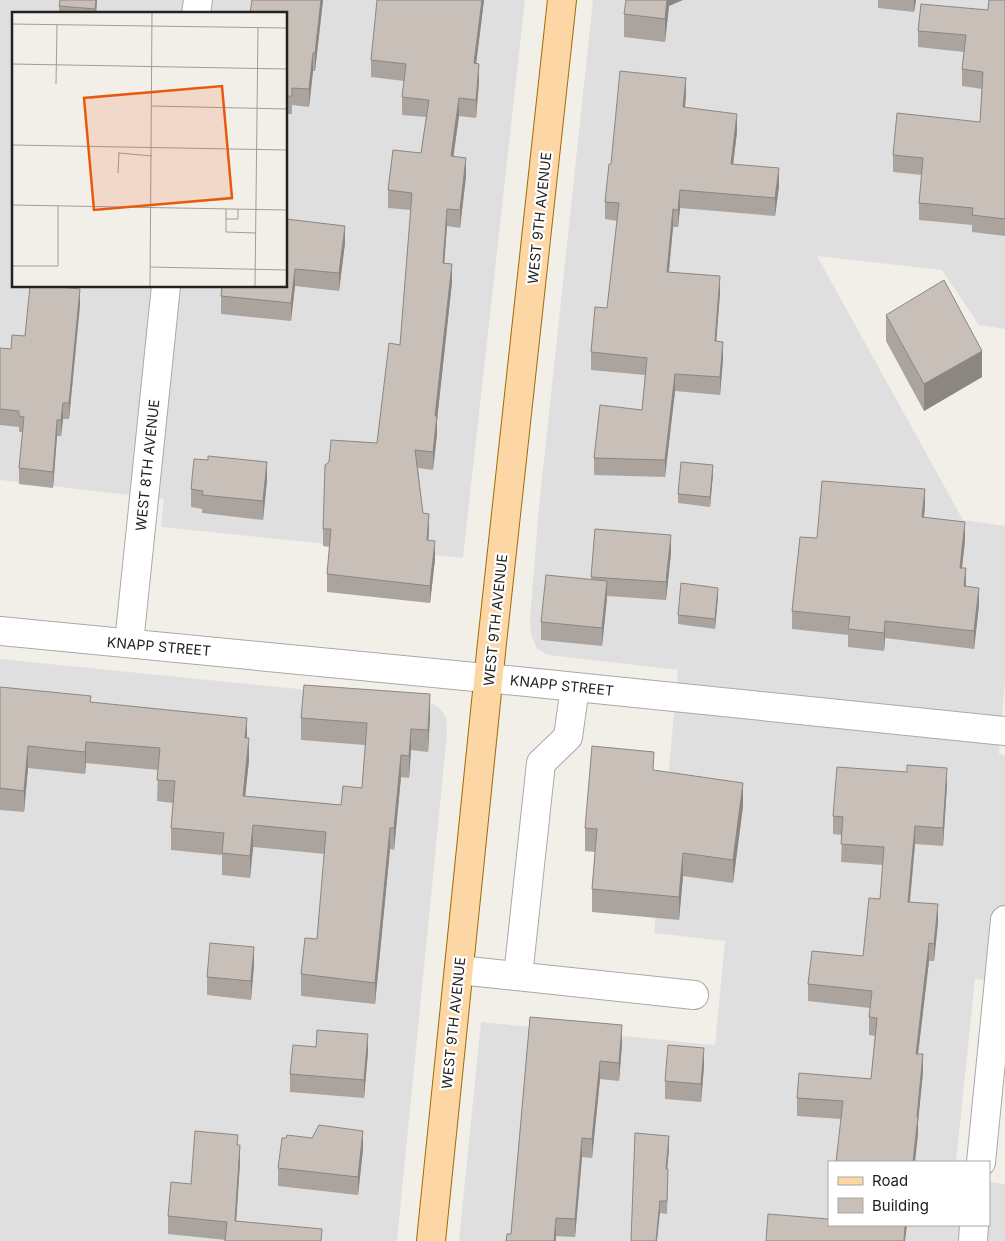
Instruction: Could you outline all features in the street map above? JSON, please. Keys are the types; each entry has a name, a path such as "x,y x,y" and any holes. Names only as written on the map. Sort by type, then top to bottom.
{"main road":[{"name":"WEST 9TH AVENUE","path":"431,1241 562,0"}],"street":[{"name":"WEST 8TH AVENUE","path":"129,643 166,288"},
{"name":"KNAPP STREET","path":"0,631 575,686 1005,731"},
{"path":"518,976 541,763 568,737 575,686"},
{"path":"981,1161 1005,920"},
{"path":"459,970 694,995"},
{"path":"973,1241 974,1226"}],"shaded area":[{"path":"0,0 525,0 463,558 161,527 164,499 0,480"},
{"path":"593,0 1005,0 1005,329 979,325 942,270 817,256 963,520 1005,526 1005,681 999,754 1005,755 1005,982 975,979 956,1161 828,1161 828,1226 990,1226 990,1182 1005,1184 1005,1241 459,1241 481,1022 715,1045 725,941 654,933 678,670 549,655 537,649 531,635 530,619 539,507"},
{"path":"0,659 429,702 440,708 446,718 447,734 397,1241 0,1241"}],"building":[{"path":"60,0 96,0 95,9 59,6"},
{"path":"252,0 321,0 309,89 292,88 292,96 288,96 288,12 250,12"},
{"path":"377,0 482,0 474,63 479,64 476,100 459,98 451,156 466,158 460,210 447,209 443,263 452,264 435,416 437,416 433,452 415,450 423,513 429,514 427,540 435,541 430,586 327,574 331,529 323,529 325,465 329,462 331,440 377,443 389,343 400,345 412,193 388,190 393,150 421,153 429,100 402,97 406,64 371,60"},
{"path":"626,0 667,0 665,19 624,14"},
{"path":"989,0 1005,0 1005,219 972,215 973,208 919,203 923,158 893,155 897,113 980,122 983,72 962,69 966,35 918,31 921,4 988,10"},
{"path":"620,71 686,78 683,107 737,114 731,164 779,168 775,198 680,190 678,210 673,209 667,272 720,276 715,341 723,342 720,377 675,374 665,460 594,458 600,405 642,410 647,358 591,352 595,307 607,308 619,203 605,202 609,164 611,164"},
{"path":"288,219 345,226 339,273 295,269 291,303 221,296 222,288 288,288"},
{"path":"944,280 982,351 924,384 886,315"},
{"path":"30,288 80,289 69,403 63,403 61,420 57,420 53,472 19,468 24,417 19,416 19,411 0,409 0,348 11,349 12,335 25,336"},
{"path":"208,456 267,462 263,501 202,495 203,491 191,489 194,459 208,460"},
{"path":"681,462 713,465 710,497 678,494"},
{"path":"822,481 925,489 922,517 965,522 960,568 966,568 964,586 979,588 974,631 885,621 884,633 848,629 850,617 792,611 800,537 817,538"},
{"path":"595,529 671,535 666,582 591,577"},
{"path":"546,575 607,581 602,628 541,622"},
{"path":"681,583 718,588 715,619 678,615"},
{"path":"304,685 430,694 428,730 411,729 409,756 401,755 394,828 390,828 375,983 301,974 305,938 317,939 326,832 253,825 250,856 222,853 224,833 171,828 175,781 157,780 160,748 86,742 85,752 28,746 24,791 0,788 0,687 91,696 90,702 247,718 245,738 249,738 243,796 341,805 343,786 362,788 367,723 301,718"},
{"path":"592,746 654,752 653,770 743,783 733,860 683,853 679,897 592,889 597,829 585,828"},
{"path":"907,765 947,768 943,828 915,826 908,902 938,904 934,944 929,943 916,1054 923,1054 913,1161 836,1161 843,1101 797,1098 799,1073 871,1079 877,1018 869,1017 872,991 808,984 812,951 863,956 869,898 880,899 884,847 841,844 843,817 833,816 837,767 907,772"},
{"path":"210,943 254,947 251,981 207,977"},
{"path":"530,1017 622,1025 619,1063 600,1061 592,1139 582,1138 575,1219 556,1218 554,1241 506,1241 507,1234 511,1234"},
{"path":"317,1030 368,1034 364,1080 290,1074 293,1045 316,1047"},
{"path":"668,1045 704,1048 701,1084 665,1081"},
{"path":"319,1125 363,1131 358,1177 278,1168 282,1138 286,1138 287,1135 312,1138"},
{"path":"195,1131 238,1135 237,1145 240,1145 235,1221 322,1229 321,1241 225,1241 227,1222 168,1216 171,1182 191,1184"},
{"path":"635,1133 669,1136 666,1169 668,1169 667,1201 660,1201 656,1241 631,1241"},
{"path":"768,1214 828,1219 828,1226 905,1226 904,1241 766,1241"}]}
